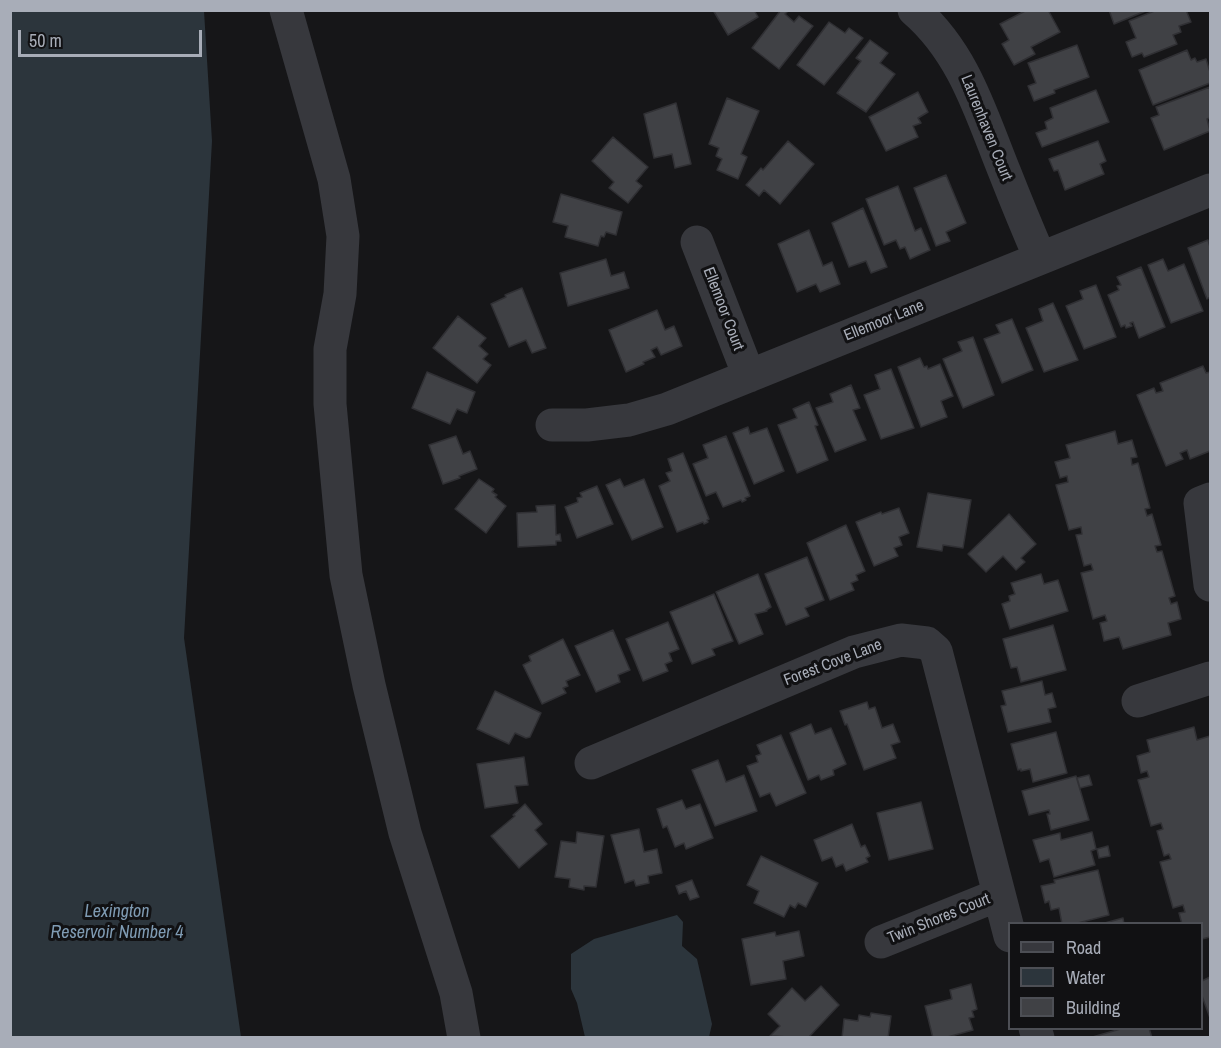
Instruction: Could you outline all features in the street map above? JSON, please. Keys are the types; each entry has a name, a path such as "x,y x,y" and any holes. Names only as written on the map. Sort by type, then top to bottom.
{"street":[{"path":"286,10 334,178 343,236 340,294 330,349 330,404 346,575 369,685 405,833 456,993 464,1038"},
{"name":"Laurenhaven Court","path":"914,10 945,44 963,72 984,117 1040,258"},
{"name":"Ellemoor Lane","path":"552,424 586,425 629,420 667,409 1210,190"},
{"name":"Ellemoor Court","path":"697,242 749,376"},
{"path":"1210,499 1200,503 1210,585"},
{"name":"Forest Cove Lane","path":"591,763 854,652 902,640 927,644 936,651 1008,929"},
{"path":"1138,701 1210,678"},
{"name":"Twin Shores Court","path":"881,942 998,895"}],"water":[{"name":"Lexington Reservoir Number 4","path":"10,11 204,11 212,141 184,638 241,1037 11,1037"},
{"path":"677,915 683,922 682,946 697,959 712,1024 709,1037 585,1037 577,1003 571,989 571,954 594,939"}],"building":[{"path":"713,10 754,10 758,17 728,35"},
{"path":"781,10 787,12 785,14 794,22 799,16 813,26 779,69 752,48"},
{"path":"1027,10 1048,10 1060,32 1031,47 1035,54 1014,65 1002,44 1009,40 1000,24"},
{"path":"1109,10 1148,10 1114,24"},
{"path":"1157,10 1186,10 1191,22 1179,26 1181,32 1173,35 1177,44 1144,57 1142,53 1132,57 1126,42 1136,38 1129,21"},
{"path":"829,22 845,33 849,28 863,38 824,85 797,65"},
{"path":"870,40 888,53 880,63 895,74 866,112 837,93 861,61 856,58"},
{"path":"1077,45 1089,77 1054,90 1055,93 1034,101 1028,86 1036,83 1028,63"},
{"path":"1187,50 1191,60 1195,58 1197,62 1206,59 1210,72 1210,83 1153,105 1139,70"},
{"path":"1210,87 1210,118 1207,119 1210,131 1164,150 1151,118 1159,115 1156,107"},
{"path":"1096,90 1109,122 1042,147 1036,133 1047,129 1045,122 1053,118 1050,108"},
{"path":"918,92 928,112 918,118 921,123 913,126 918,137 886,151 869,117"},
{"path":"727,98 759,111 741,154 747,157 738,179 717,170 722,159 716,156 719,148 709,144"},
{"path":"676,103 691,164 675,168 672,154 654,158 644,114"},
{"path":"613,137 648,167 636,181 642,186 628,203 609,188 614,182 592,161"},
{"path":"788,141 814,164 780,204 764,190 759,196 746,185 761,168 763,170"},
{"path":"1098,141 1106,161 1100,164 1104,174 1065,190 1058,170 1054,171 1049,159"},
{"path":"946,175 966,223 946,232 950,241 936,246 914,188"},
{"path":"898,186 915,231 921,228 930,250 910,259 905,247 900,249 896,240 884,245 866,199"},
{"path":"561,194 622,212 616,235 606,232 604,237 601,236 598,246 565,237 568,226 553,222"},
{"path":"863,208 887,267 871,273 866,261 849,267 832,223"},
{"path":"809,230 823,266 832,262 840,284 820,292 816,284 797,292 778,244"},
{"path":"1208,240 1210,297 1207,299 1188,248"},
{"path":"606,259 611,276 624,272 629,288 568,306 560,273"},
{"path":"1163,259 1168,271 1184,264 1203,311 1171,323 1148,265"},
{"path":"1141,267 1165,327 1139,338 1133,322 1130,323 1132,326 1121,327 1108,295 1119,290 1117,286 1121,285 1117,277"},
{"path":"1096,285 1116,337 1084,349 1066,306 1083,299 1080,291"},
{"path":"522,288 546,348 532,353 526,340 509,347 491,304"},
{"path":"1053,303 1078,360 1044,372 1026,328 1043,321 1039,309"},
{"path":"657,310 665,330 674,326 682,346 661,355 657,347 651,350 655,357 626,372 609,330"},
{"path":"458,316 486,338 479,346 488,354 483,359 491,365 477,383 433,348"},
{"path":"1012,319 1033,370 1002,383 984,339 1000,333 996,325"},
{"path":"973,337 994,395 963,408 943,359 962,351 958,342"},
{"path":"920,358 924,367 927,366 928,369 940,364 953,396 941,401 947,417 921,427 898,367"},
{"path":"1203,366 1206,373 1210,372 1210,451 1190,459 1187,450 1180,453 1183,459 1166,466 1137,395 1154,388 1156,393 1163,391 1160,383"},
{"path":"891,369 914,428 881,439 864,395 880,389 875,375"},
{"path":"427,372 475,392 467,413 457,409 450,424 412,408"},
{"path":"851,385 860,408 853,410 866,440 835,452 816,408 833,402 830,394"},
{"path":"809,402 828,460 797,473 778,425 797,418 793,409"},
{"path":"748,427 750,434 767,428 784,471 754,484 733,433"},
{"path":"1115,431 1118,444 1132,440 1137,457 1131,458 1132,465 1138,463 1150,508 1145,509 1147,516 1152,514 1161,545 1155,546 1157,552 1162,551 1175,596 1169,598 1171,604 1177,602 1181,619 1168,623 1171,635 1123,649 1119,637 1104,641 1100,623 1107,621 1105,615 1093,619 1081,573 1093,570 1091,564 1084,566 1076,535 1082,534 1081,527 1069,530 1056,485 1068,482 1067,476 1060,478 1055,462 1070,458 1066,445"},
{"path":"456,436 463,454 470,451 477,469 443,484 429,445"},
{"path":"726,436 750,496 742,502 741,500 723,507 716,492 706,496 693,464 708,458 703,445"},
{"path":"683,453 709,519 704,524 703,522 677,532 659,486 670,481 666,473 672,471 668,459"},
{"path":"479,479 494,489 492,492 497,495 495,497 506,506 486,533 455,509"},
{"path":"620,479 624,487 644,479 663,527 632,540 606,485"},
{"path":"597,486 613,524 577,538 565,507 578,502 577,498 582,497 580,493"},
{"path":"928,493 971,500 963,548 943,545 942,551 917,547"},
{"path":"555,505 556,535 560,534 561,541 556,541 556,545 518,547 517,513 537,512 536,506"},
{"path":"899,508 909,533 899,537 902,545 894,548 898,556 874,566 856,522"},
{"path":"1009,514 1036,544 1021,558 1025,562 1016,570 1003,556 986,572 968,554"},
{"path":"846,525 865,571 856,575 858,580 851,583 854,590 830,600 807,543"},
{"path":"807,557 824,600 805,608 809,616 786,625 765,574"},
{"path":"758,574 771,607 767,611 755,614 763,634 739,644 716,592"},
{"path":"1041,574 1044,584 1058,580 1068,611 1010,629 1002,604 1010,601 1009,596 1015,594 1011,583"},
{"path":"714,594 733,641 712,649 715,655 692,664 670,612"},
{"path":"668,622 679,649 669,653 672,661 665,664 668,671 643,681 626,639"},
{"path":"1053,625 1066,670 1021,682 1017,667 1011,668 1003,639"},
{"path":"613,630 630,670 618,675 620,682 596,692 575,646"},
{"path":"563,639 580,675 566,681 568,686 563,688 566,693 542,704 523,665 531,661 529,656"},
{"path":"1042,681 1045,695 1052,693 1056,707 1048,709 1051,722 1008,732 1001,706 1006,705 1002,691"},
{"path":"495,691 541,713 530,737 526,738 515,733 509,744 477,729"},
{"path":"867,702 869,709 875,707 882,728 893,724 900,742 891,745 896,758 864,770 840,711"},
{"path":"811,724 815,734 831,728 846,764 833,770 834,775 821,780 819,775 808,780 790,733"},
{"path":"1194,727 1197,740 1210,736 1210,937 1203,939 1203,922 1181,922 1179,913 1185,912 1183,905 1173,908 1160,862 1171,859 1169,854 1164,856 1157,831 1163,829 1161,823 1151,826 1138,780 1149,777 1147,771 1141,773 1137,756 1150,752 1147,740"},
{"path":"1056,732 1067,773 1033,782 1030,769 1018,770 1011,744"},
{"path":"781,735 806,793 776,806 770,793 760,797 747,766 758,762 756,756 761,754 757,745"},
{"path":"524,757 528,785 515,786 518,803 485,808 477,764"},
{"path":"718,760 726,782 744,775 757,811 715,826 692,770"},
{"path":"1089,775 1092,785 1080,788 1077,778"},
{"path":"1076,776 1089,820 1051,830 1047,814 1050,814 1049,810 1029,815 1022,791"},
{"path":"682,800 686,809 700,804 713,838 686,849 684,843 675,847 667,826 663,828 657,809"},
{"path":"921,802 933,849 889,860 877,813"},
{"path":"525,804 542,824 535,830 547,844 519,868 491,836 515,816 513,815"},
{"path":"852,824 861,847 865,845 870,856 866,858 868,862 846,871 843,864 836,867 832,857 822,861 814,840"},
{"path":"639,829 644,852 657,849 662,873 648,876 649,883 636,886 634,880 625,883 611,835"},
{"path":"577,832 604,836 596,887 584,886 584,890 569,887 570,879 555,877 561,841 576,843"},
{"path":"1092,832 1096,849 1091,851 1095,865 1054,877 1049,859 1040,862 1033,840 1060,833 1061,840"},
{"path":"1108,846 1110,856 1099,858 1097,849"},
{"path":"761,856 818,883 806,907 798,903 795,908 790,905 784,917 754,903 759,891 747,885"},
{"path":"1098,870 1109,915 1082,922 1062,922 1059,908 1051,910 1049,901 1045,903 1041,886 1055,883 1054,880"},
{"path":"692,880 699,897 690,900 686,891 679,894 676,886"},
{"path":"1123,918 1124,922 1108,922"},
{"path":"799,931 804,956 783,961 786,979 751,985 742,939 775,932 776,936"},
{"path":"1210,977 1210,1018 1203,999 1203,980"},
{"path":"971,984 977,1009 972,1011 974,1017 969,1018 973,1030 944,1038 933,1038 925,1006 952,999 950,990"},
{"path":"821,986 839,1005 808,1038 770,1036 780,1026 768,1014 792,988 805,1001"},
{"path":"871,1013 891,1016 888,1038 842,1038 844,1019 858,1021 859,1015 870,1017"},
{"path":"1117,1030 1150,1030 1152,1038 1089,1038"}]}
